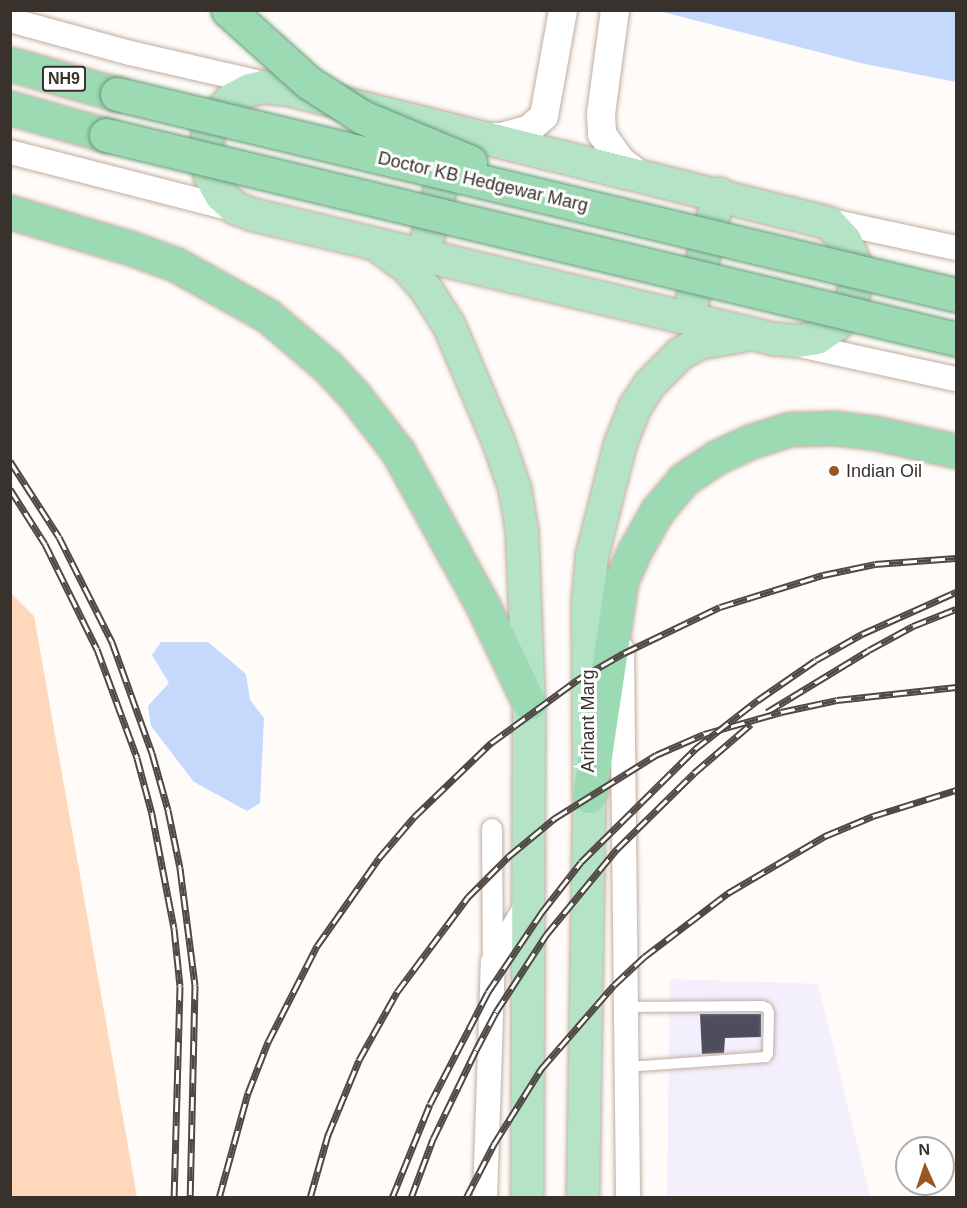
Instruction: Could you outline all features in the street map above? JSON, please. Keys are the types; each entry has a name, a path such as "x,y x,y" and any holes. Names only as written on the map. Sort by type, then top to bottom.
{"highway":[{"path":"228,10 308,82 362,117 563,201"},
{"name":"Doctor KB Hedgewar Marg","path":"10,64 117,94 957,295"},
{"name":"NH9","path":"10,108 106,135 957,339"},
{"path":"10,212 134,249 175,264 268,316 327,366 355,396 398,452 483,606 529,703"},
{"path":"589,796 621,581 657,511 684,479 715,458 749,442 790,429 836,428 876,433 957,451"}],"main road":[{"path":"468,134 515,134 536,124 544,116 553,77 563,10"},
{"path":"615,10 604,86 602,134 621,161 641,176"},
{"path":"262,87 290,90 806,215 829,223 845,240 854,261 856,284 850,306 836,325 817,338 797,341 768,338 235,208 221,195 210,175 206,155 208,134 217,115 231,100 250,90 262,87"},
{"path":"423,255 468,134"},
{"path":"688,318 719,194"},
{"path":"358,239 388,251 408,268 449,325 499,443 515,489 522,531 529,703 527,1197"},
{"name":"Arihant Marg","path":"583,1197 590,579 602,510 620,445 635,407 650,384 680,354 700,343 719,337 768,338"}],"street":[{"path":"10,20 130,53 290,90"},
{"path":"10,152 254,214"},
{"path":"806,215 957,248"},
{"path":"768,338 957,379"},
{"path":"621,581 628,1197"},
{"path":"485,1197 493,962 492,829"},
{"path":"493,962 528,903"}],"lane":[{"path":"627,1007 762,1006 767,1008 769,1013 766,1057 628,1067"}],"shaded area":[{"path":"11,593 34,616 137,1197 11,1197"},
{"path":"670,979 818,984 870,1197 667,1198"}],"water":[{"path":"659,11 956,11 956,82 865,64"},
{"path":"161,642 208,642 246,674 250,700 264,718 260,803 247,811 194,782 151,726 148,706 169,683 152,655"}],"building":[{"path":"700,1014 761,1014 761,1037 725,1038 724,1053 702,1054"}],"railway":[{"path":"10,461 59,537 112,642 152,753 168,810 180,868 195,985 190,1198"},
{"path":"10,489 45,544 97,649 137,758 152,814 174,928 180,986 174,1198"},
{"path":"219,1198 248,1093 268,1042 317,946 379,858 414,817 491,743 577,680 624,653 720,607 823,575 875,564 956,558"},
{"path":"392,1198 430,1104 488,992 542,912 581,862 695,749 758,700 816,660 862,634 956,592"},
{"path":"767,712 913,626 956,609"},
{"path":"310,1198 328,1135 359,1060 397,992 468,897 509,856 555,818 656,755 704,734 781,712 837,700 956,687"},
{"path":"411,1198 433,1139 476,1050 496,1012 546,935 617,849 694,773 751,724"},
{"path":"466,1198 494,1144 541,1069 614,985 644,957 728,893 825,836 873,816 956,790"}],"place":[{"name":"Indian Oil","path":"834,471"}]}
